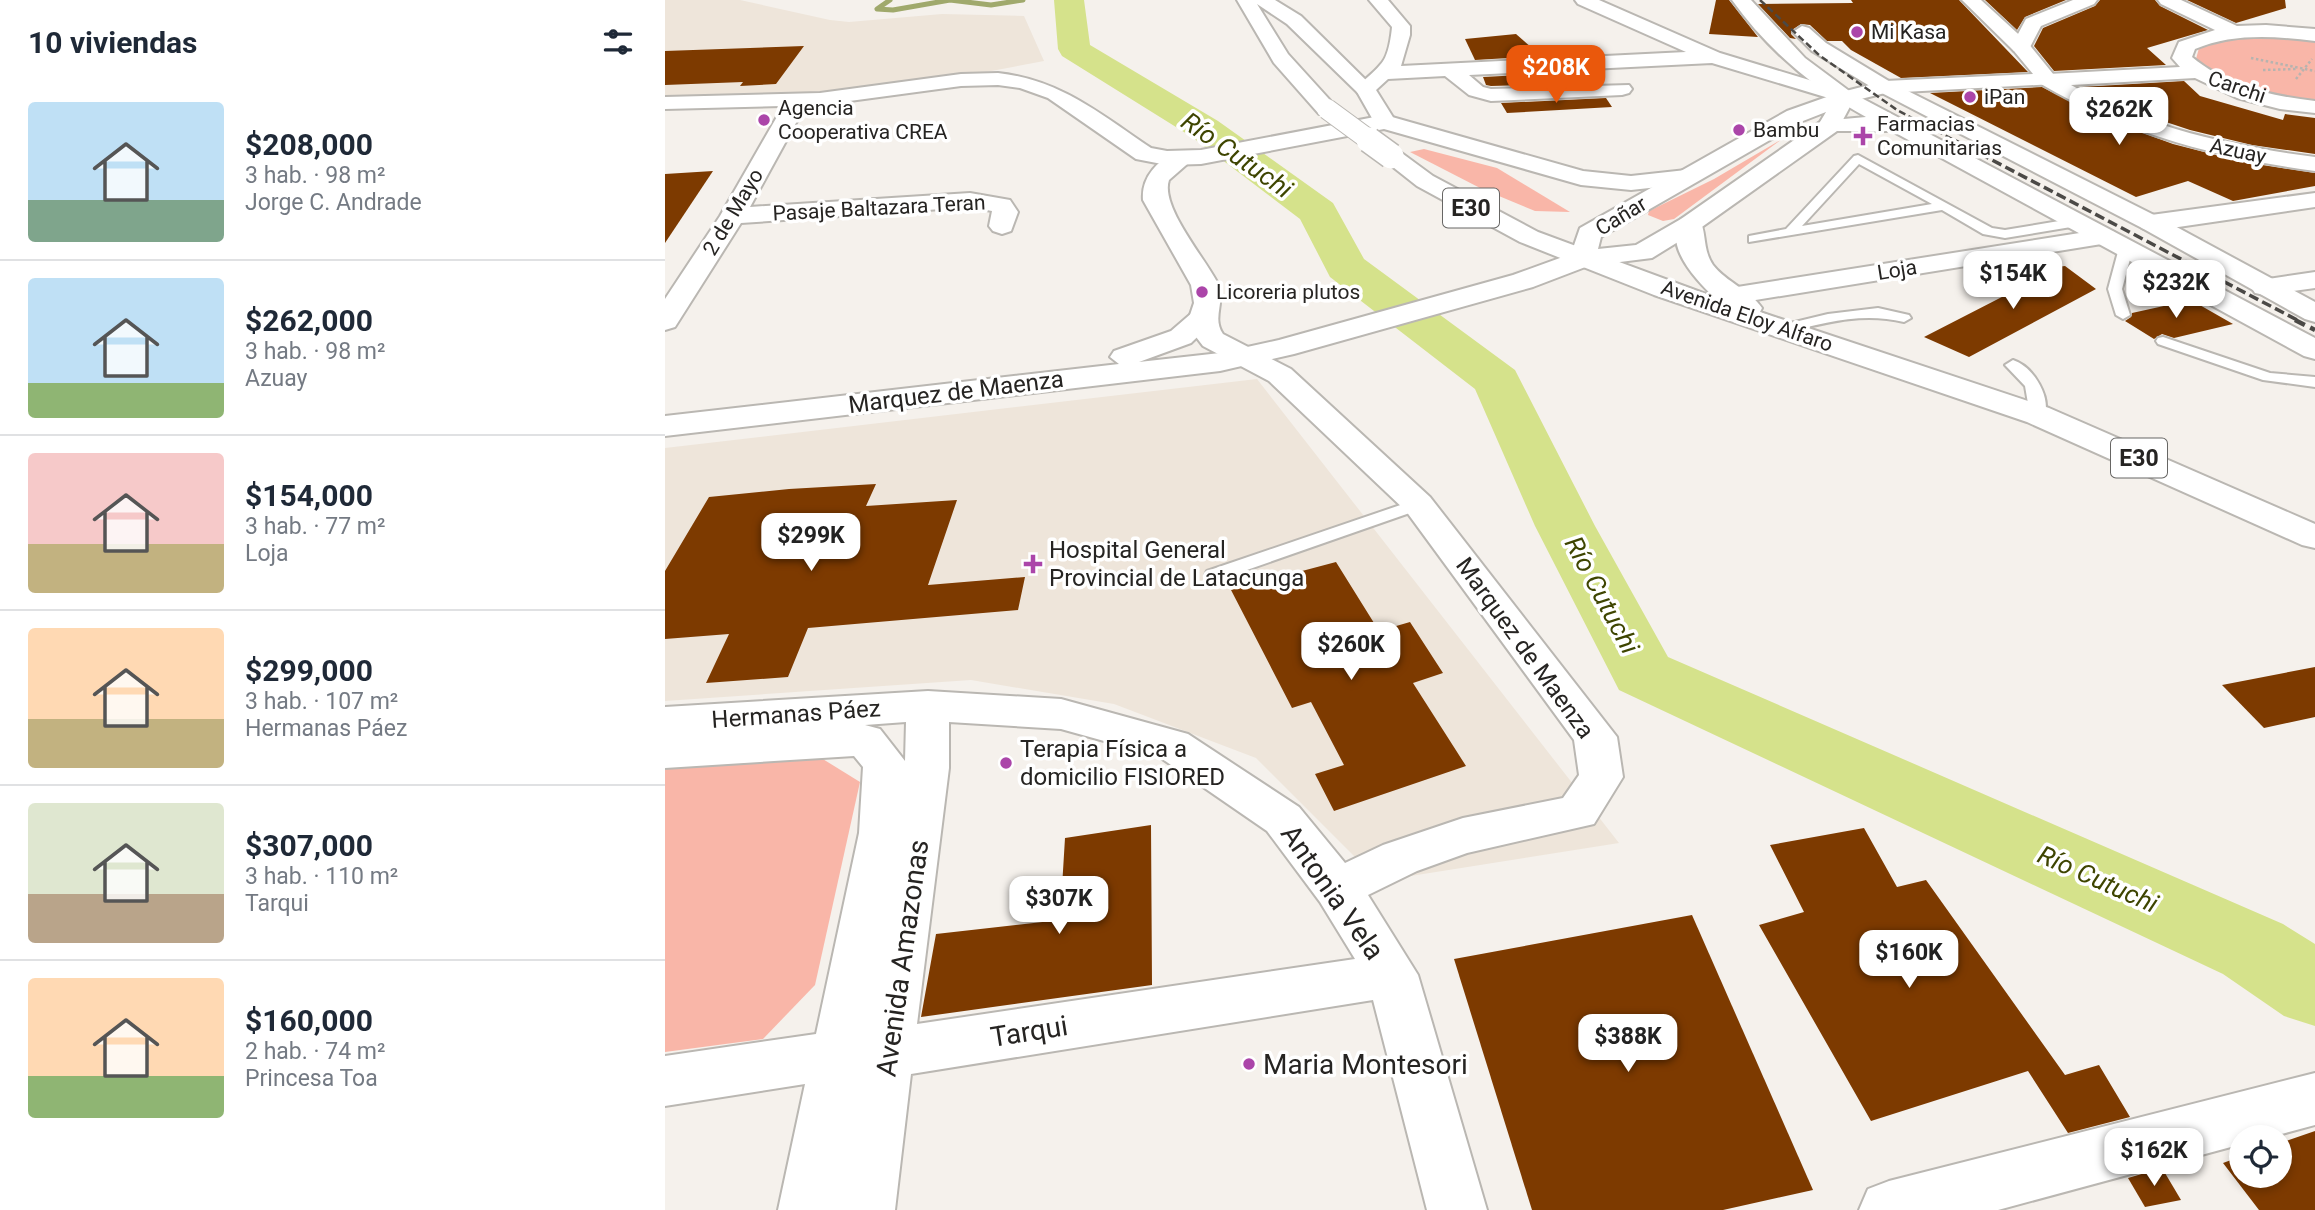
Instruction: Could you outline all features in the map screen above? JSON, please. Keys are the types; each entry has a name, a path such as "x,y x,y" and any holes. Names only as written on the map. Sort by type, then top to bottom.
{"street":[{"name":"Avenida Eloy Alfaro","path":"1246,0 1265,38 1300,82 1327,109 1426,181 1471,208 1583,260 2038,415 2315,537"},
{"path":"1263,0 1294,20 1366,90 1385,121"},
{"path":"1366,90 1372,81 1386,74 1391,68 1399,44 1401,26 1378,0"},
{"path":"1584,0 1713,57 1845,97"},
{"path":"1741,0 1798,62 1845,97 2315,349"},
{"name":"Azuay","path":"1971,0 2021,47 2048,80 2081,101 2130,121 2192,141 2315,164"},
{"path":"2021,47 2033,23 2088,0"},
{"path":"2167,0 2234,32"},
{"path":"1790,20 1819,47 1885,87 2151,223 2315,313"},
{"name":"Carchi","path":"2315,35 2234,32 2204,37 2186,46 2182,58 2196,72 2238,91 2315,107"},
{"path":"1386,74 1713,57"},
{"path":"1450,71 1475,91 1491,95 1621,82 1625,111"},
{"path":"1784,78 1810,71"},
{"name":"Cañar","path":"1845,97 1829,126 1690,224 1643,252 1583,260 1588,233 1795,116 1845,97 1885,87 2196,72"},
{"path":"665,110 796,104 979,79 1024,82 1055,94 1137,150 1154,156 1181,159 1385,121 1581,178 1631,183 1686,177"},
{"path":"665,103 796,104"},
{"name":"2 de Mayo","path":"665,321 733,216 796,104"},
{"path":"1829,126 1864,123 1893,126 1908,132"},
{"path":"1060,379 1181,337 1203,318 1208,303 1205,285 1155,200 1153,189 1155,181 1163,172 1181,159"},
{"name":"Pasaje Baltazara Teran","path":"733,216 970,200 1001,205 1005,212 1002,226"},
{"path":"2151,223 2315,200"},
{"path":"1690,224 1690,251 1699,266 1731,296 1783,329"},
{"name":"Loja","path":"1731,296 2116,243"},
{"name":"Marquez de Maenza","path":"665,426 1220,362 1266,353 1523,281 1583,260"},
{"path":"2265,287 2315,280"},
{"name":"Marquez de Maenza","path":"1203,318 1205,329 1213,340 1266,353 1280,375 1418,504 1595,737 1601,777 1578,812 1463,836 1400,858 1337,888"},
{"name":"Antonia Vela","path":"927,706 1061,714 1173,745 1283,819 1337,888 1391,975 1457,1210"},
{"name":"Hermanas Páez","path":"665,722 927,706"},
{"name":"Avenida Amazonas","path":"865,1210 927,768 927,706"},
{"name":"Hermanas Páez","path":"665,752 865,740"},
{"name":"Avenida Amazonas","path":"808,1210 882,833 885,764 865,740"},
{"name":"Tarqui","path":"665,1081 838,1055 889,1052 1391,975"},
{"path":"1889,1210 2315,1099"}],"lane":[{"path":"1790,232 1858,158 1989,231 2005,234 2077,222"},
{"path":"1755,239 1944,206"},
{"path":"2116,243 2115,289 2123,316"},
{"path":"1783,329 1828,318 1878,312 1904,318"},
{"path":"2163,341 2268,377 2315,382"},
{"path":"2013,365 2029,377 2036,388 2038,415"},
{"path":"1214,575 1418,504"}],"path":[{"path":"2289,87 2315,55"},
{"path":"2247,58 2315,71"}],"shaded area":[{"path":"665,0 740,0 849,22 942,14 1024,16 1044,61 970,75 818,97 665,98"},
{"path":"2246,36 2315,41 2315,100 2268,93 2237,84 2196,59 2199,48 2216,40"},
{"path":"1782,139 1674,219 1663,221 1648,215 1649,211 1714,179"},
{"path":"1424,149 1497,168 1570,212 1535,211 1482,189 1410,152"},
{"name":"Hospital General Provincial de Latacunga","path":"1257,379 1619,843 1379,881 1256,758 1114,704 971,680 665,701 665,448"},
{"path":"805,748 860,782 815,985 763,1039 665,1052 665,763"}],"building":[{"path":"1716,0 1729,0 1758,37 1709,34"},
{"path":"1851,0 1959,0 2028,72 1901,78 1851,50 1842,41 1827,41 1810,25 1801,24 1792,30 1791,34 1796,39 1790,38 1758,4 1853,3"},
{"path":"1985,0 2066,0 2025,17 2017,30"},
{"path":"2100,0 2155,0 2160,6 2208,30 2147,48 2166,65 2054,71 2034,46 2043,28 2095,6"},
{"path":"2187,0 2285,0 2286,8 2236,23"},
{"path":"1516,34 1541,56 1475,60 1465,39"},
{"path":"804,46 776,84 740,86 743,82 665,85 665,51"},
{"path":"1559,73 1563,77 1590,75 1596,83 1491,86 1486,85 1483,77"},
{"path":"2184,81 2200,96 2283,120 2285,114 2315,118 2315,154 2252,145 2190,130 2130,110 2081,87"},
{"path":"2042,87 2105,119 2173,144 2243,162 2315,173 2315,186 2233,201 2188,181 2136,197 1930,93"},
{"path":"1606,98 1612,107 1507,113 1501,103"},
{"path":"713,171 665,243 665,174"},
{"path":"2065,266 2096,289 1969,357 1924,337 2035,280 2023,271"},
{"path":"2191,300 2233,324 2174,338 2162,334 2154,339 2125,321 2132,313"},
{"path":"876,484 866,506 957,500 928,585 1025,577 1018,610 808,628 788,677 706,683 729,634 665,639 665,571 709,497"},
{"path":"1336,562 1379,631 1410,622 1443,673 1413,683 1466,766 1334,811 1315,774 1344,765 1311,702 1292,708 1231,590"},
{"path":"2315,667 2315,717 2264,728 2222,685"},
{"path":"1151,825 1152,985 921,1017 936,934 1060,920 1065,838"},
{"path":"1864,828 1897,887 1926,880 2065,1075 2099,1065 2130,1117 2068,1133 2028,1071 1871,1121 1759,925 1804,912 1770,845"},
{"path":"1692,915 1813,1190 1723,1210 1532,1210 1454,959"},
{"path":"2315,1131 2315,1210 2259,1210 2242,1188 2292,1188 2292,1139"},
{"path":"2162,1168 2181,1200 2145,1207 2128,1178"}],"waterway":[{"path":"890,0 877,9 893,10 950,0 991,5 1023,0"},
{"name":"Río Cutuchi","path":"1069,0 1074,49 1205,129 1318,212 1346,267 1497,381 1565,526 1643,673 2253,949 2315,989"}],"railway":[{"path":"1760,0 1819,55 1897,110 1958,142"},
{"path":"1954,140 2299,321"},
{"path":"2295,320 2315,330"}],"place":[{"name":"Mi Kasa","path":"1857,32"},
{"name":"iPan","path":"1970,97"},
{"name":"Agencia Cooperativa CREA","path":"764,120"},
{"name":"Bambu","path":"1739,130"},
{"name":"Farmacias Comunitarias","path":"1863,136"},
{"name":"Licoreria plutos","path":"1202,292"},
{"name":"Hospital General Provincial de Latacunga","path":"1033,564"},
{"name":"Terapia Física a domicilio FISIORED","path":"1006,763"},
{"name":"Maria Montesori","path":"1249,1064"}]}
